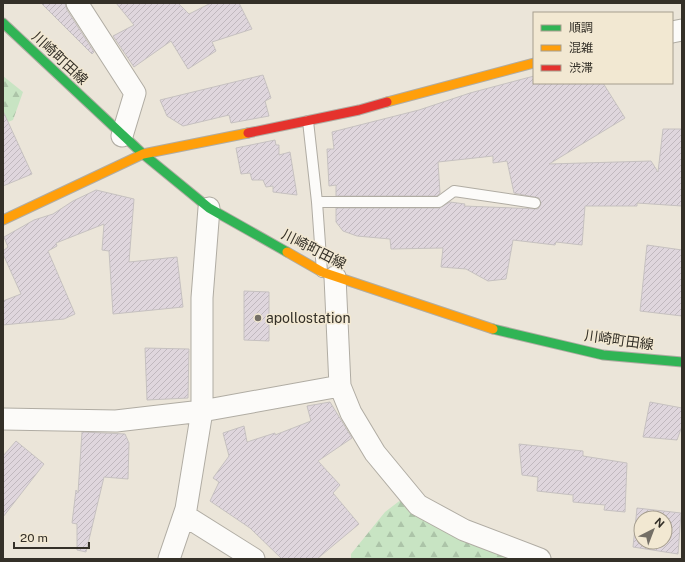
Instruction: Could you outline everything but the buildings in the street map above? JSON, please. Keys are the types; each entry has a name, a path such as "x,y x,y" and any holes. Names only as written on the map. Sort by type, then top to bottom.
{"main road":[{"name":"川崎町田線","path":"3,23 122,136 209,208 328,275 500,331 604,355 682,362"},
{"path":"3,220 143,154 359,110 533,63"}],"street":[{"path":"77,3 135,93 122,136"},
{"path":"169,559 184,515 202,411 202,298 209,208"},
{"path":"328,275 340,386 351,413 375,453 418,505 464,530 540,559"},
{"path":"3,420 116,421 202,411 340,386"},
{"path":"184,515 254,559"}],"lane":[{"path":"308,121 317,202 328,275"},
{"path":"317,202 439,202 454,191 535,203"}],"green space":[{"path":"3,76 23,92 13,120 3,124"},
{"path":"402,499 415,516 512,559 351,559 351,554 385,512"}],"traffic: fast":[{"path":"3,23 143,154 209,208 287,252"},
{"path":"493,329 603,355 682,362"}],"traffic: slow":[{"path":"387,102 533,63"},
{"path":"3,220 143,154 248,133"},
{"path":"287,252 322,272 493,329"}],"traffic: jam":[{"path":"248,133 359,110 387,102"}],"place":[{"name":"apollostation","path":"258,318"}]}
